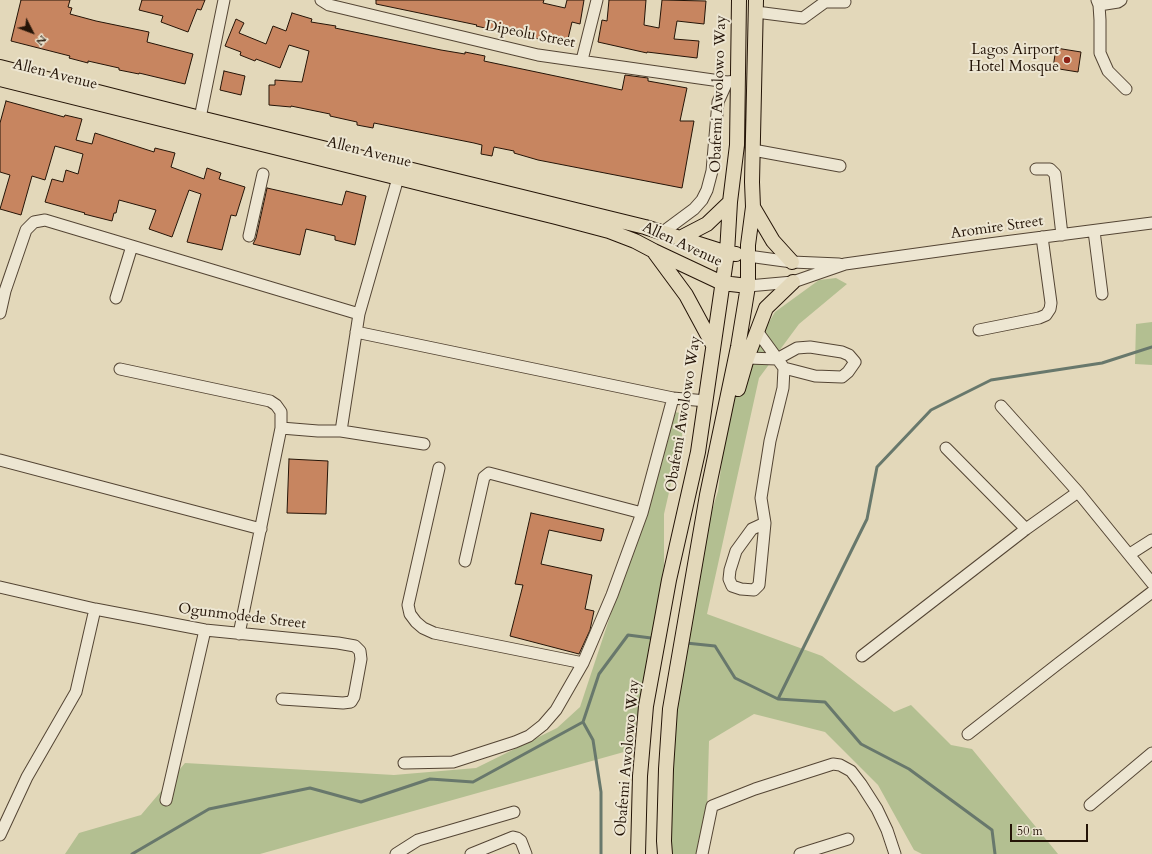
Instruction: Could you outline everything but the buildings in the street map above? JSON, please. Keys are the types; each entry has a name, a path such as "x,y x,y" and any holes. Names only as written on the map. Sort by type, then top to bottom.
{"main road":[{"name":"Obafemi Awolowo Way","path":"638,854 640,776 646,706 669,580 698,452 706,401 712,345 727,253 730,202 737,145 732,82 739,0"},
{"path":"665,854 666,777 670,709 707,495 738,347 748,286 748,246 753,207 752,182 756,6"},
{"name":"Allen Avenue","path":"0,79 200,118 479,185 663,232 727,253 748,256"},
{"name":"Allen Avenue","path":"0,79 609,231 635,241 722,283 748,286"},
{"path":"680,238 707,224 730,202"},
{"path":"753,207 773,241 792,262"},
{"path":"654,251 686,294 712,345"},
{"path":"707,495 756,331 769,305 793,282"}],"street":[{"path":"200,118 224,0"},
{"name":"Dipeolu Street","path":"321,0 329,5 538,55 732,82"},
{"path":"582,60 597,0"},
{"path":"1121,0 1118,2 1098,3 1100,53 1108,71 1126,89"},
{"path":"756,6 803,18 825,2 845,2"},
{"path":"663,232 694,209 702,200 707,190 712,171 718,102 732,82"},
{"path":"753,150 840,166"},
{"path":"1036,169 1050,168 1055,174 1062,235"},
{"path":"249,236 262,174"},
{"path":"341,432 358,314 398,178"},
{"path":"0,313 5,291 26,230 34,222 45,220 358,314"},
{"name":"Aromire Street","path":"748,256 792,262 845,264 1152,223"},
{"path":"1094,231 1102,294"},
{"path":"979,330 1039,318 1046,315 1050,309 1051,303 1042,238"},
{"path":"116,298 132,246"},
{"name":"Aromire Street","path":"748,286 793,282 845,264"},
{"path":"756,331 781,364 783,388 770,441 761,498 765,523 759,585 754,590 741,589 732,586 729,579 730,570 736,551 752,529 765,523"},
{"path":"356,332 672,398 706,401"},
{"path":"747,358 781,364 815,376 842,376 848,372 855,362 849,355 842,352 810,346 797,348 781,364"},
{"path":"120,369 270,401 276,405 280,412 282,428 239,634"},
{"path":"404,763 453,762 515,742 529,736 543,725 556,710 584,662 612,595 642,513 672,398"},
{"path":"1001,406 1078,492 1130,554 1152,583"},
{"path":"282,428 341,432 424,444"},
{"path":"946,448 1026,528"},
{"path":"0,460 262,529"},
{"path":"440,468 408,605 410,614 423,628 434,633 584,662"},
{"path":"465,561 484,477 489,473 642,513"},
{"path":"862,656 1026,528 1078,492"},
{"path":"1130,554 1152,540"},
{"name":"Ogunmodede Street","path":"0,587 96,610 205,630 343,644 355,646 360,651 354,697 351,702 343,703 282,699"},
{"path":"968,734 1152,592"},
{"path":"0,835 27,777 76,692 96,610"},
{"path":"166,800 205,630"},
{"path":"1090,805 1152,753"},
{"path":"702,854 712,806 755,789 833,764 840,765 851,771 861,784 877,809 887,830 895,854"},
{"path":"396,854 418,840 514,812"},
{"path":"471,854 513,837 521,841 526,854"},
{"path":"800,854 848,839"}],"green space":[{"path":"836,278 847,284 799,324 759,378 707,614 822,656 894,712 911,705 951,745 972,749 1058,854 922,854 914,850 878,785 825,732 754,714 709,741 707,812 708,854 671,854 666,794 675,709 705,533 718,491 724,445 725,417 745,363 775,312 819,280"},
{"path":"1152,322 1152,365 1135,364 1136,324"},
{"path":"674,412 687,414 664,514 664,566 631,750 260,854 65,854 79,833 141,815 185,763 394,775 476,768 557,728 580,707 648,502"}],"waterway":[{"path":"778,699 867,519 877,467 931,410 991,380 1102,363 1152,347"},
{"path":"132,854 209,809 310,788 361,802 430,779 473,782 583,722 599,674 628,635 651,638"},
{"path":"686,643 715,646 735,678 778,699 825,702 861,744 909,769 992,830 995,854"},
{"path":"583,722 593,740 601,792 601,854"}],"place":[{"name":"Lagos Airport Hotel Mosque","path":"1067,60"}]}
